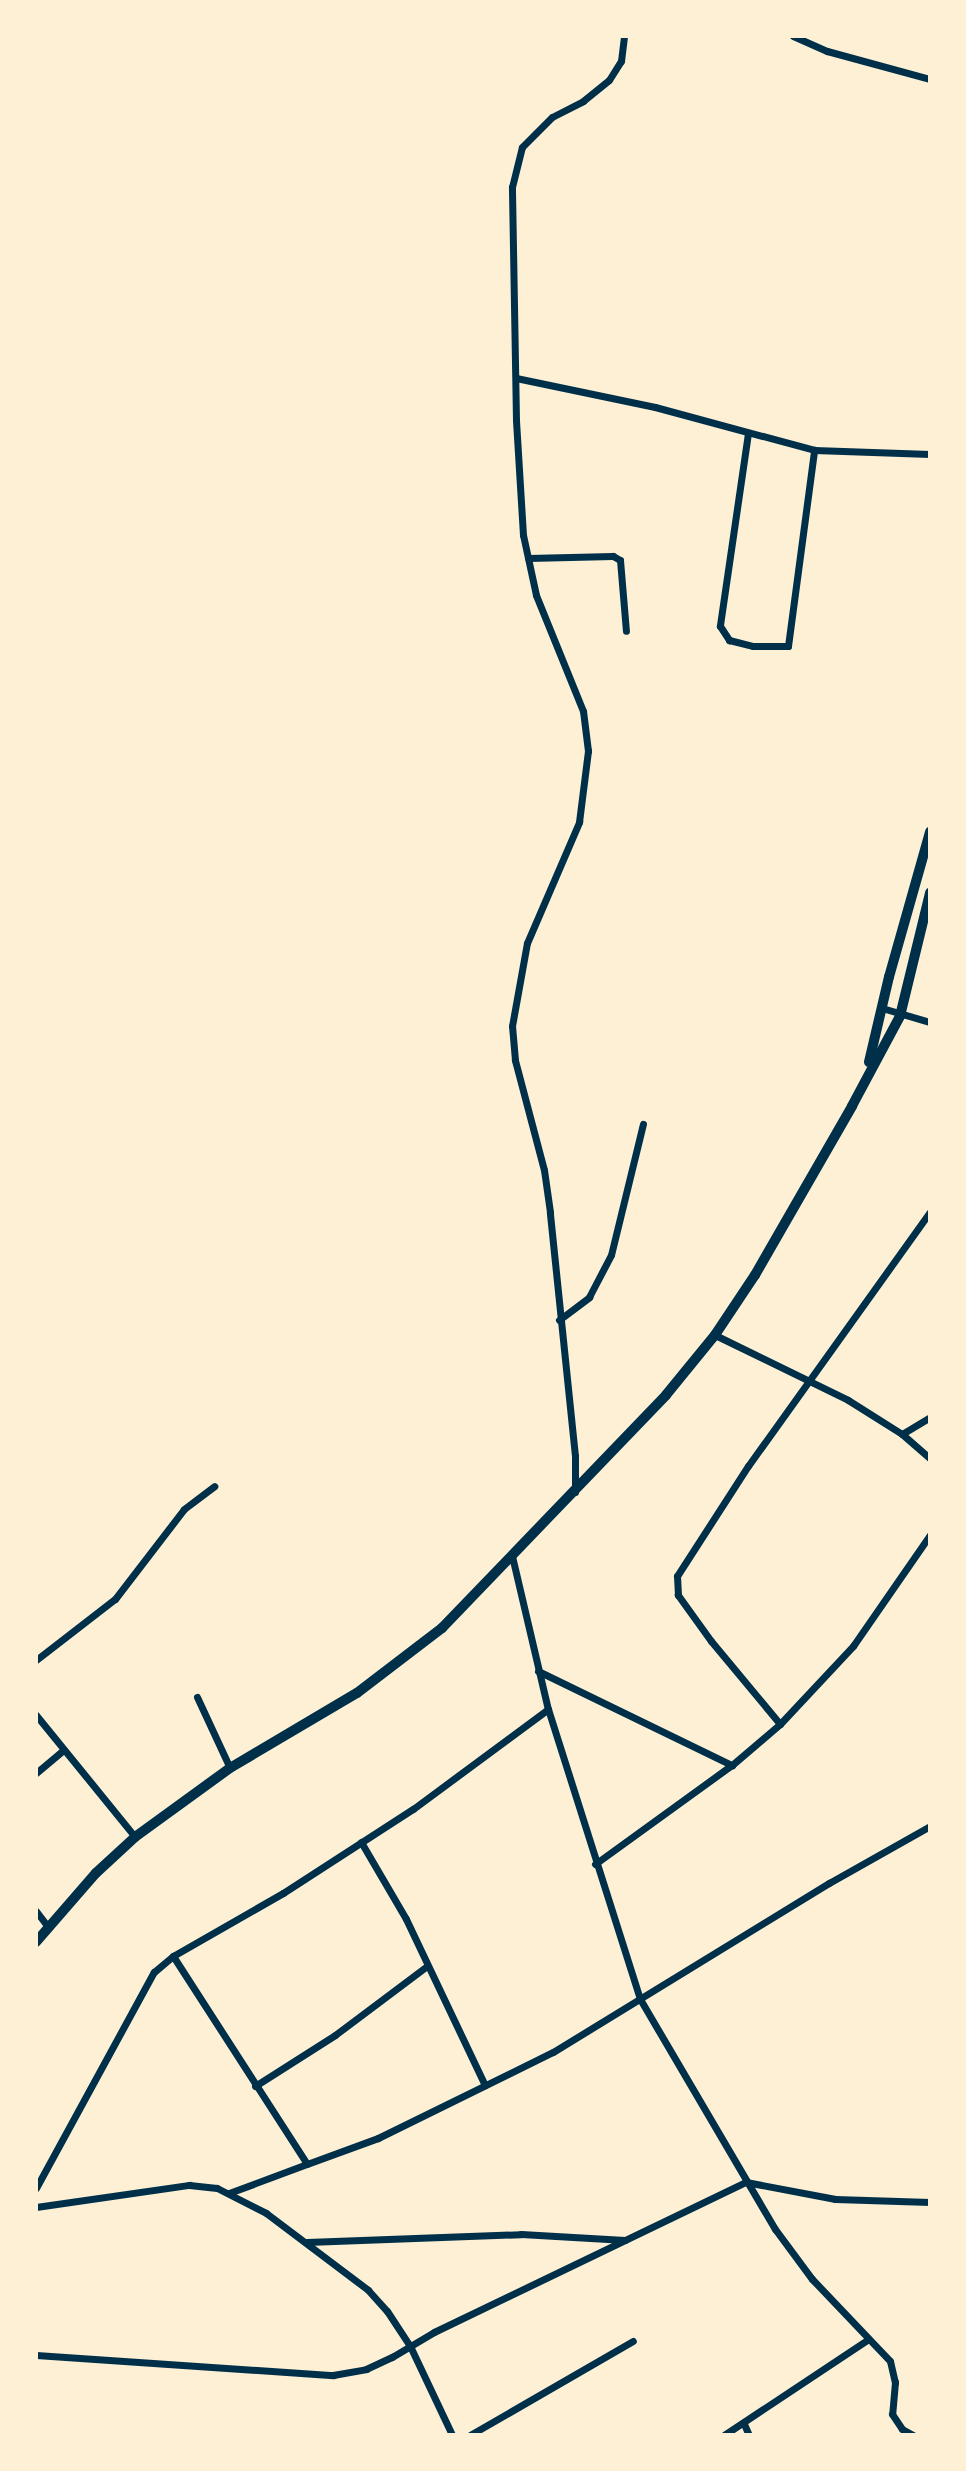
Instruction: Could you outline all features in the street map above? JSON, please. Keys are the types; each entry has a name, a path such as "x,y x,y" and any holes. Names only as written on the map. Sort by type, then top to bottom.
{"main road":[{"path":"866,1075 930,832"},
{"path":"36,1942 96,1873 135,1837 230,1768 357,1693 400,1663 473,1599 666,1395 715,1335 806,1190 900,1016 930,893"}],"street":[{"path":"575,1494 572,1424 544,1170 515,1060 512,1026 527,943 579,822 588,751 583,711 536,595 520,503 512,207 517,158 538,128 609,80 621,61 624,36"},
{"path":"793,36 804,38 827,51 930,79"},
{"path":"516,378 645,405 814,450 930,454"},
{"path":"748,433 720,626 729,640 753,646 788,646 814,450"},
{"path":"528,558 613,556 620,560 626,631"},
{"path":"882,1008 900,1016 930,1022"},
{"path":"559,1320 589,1297 611,1255 643,1124"},
{"path":"780,1724 711,1641 678,1595 676,1586 687,1556 930,1212"},
{"path":"715,1335 810,1379 902,1434 930,1458"},
{"path":"902,1434 930,1417"},
{"path":"36,1660 115,1599 184,1509 214,1486"},
{"path":"595,1864 732,1765 780,1724 853,1646 930,1535"},
{"path":"512,1556 548,1709 640,1999 746,2182 812,2279 890,2361 895,2376 892,2414 902,2429 913,2435"},
{"path":"538,1671 732,1765"},
{"path":"197,1697 230,1768"},
{"path":"36,2188 154,1972 173,1956 283,1893 361,1842 548,1709"},
{"path":"36,1715 135,1837"},
{"path":"36,1773 63,1750"},
{"path":"229,2193 378,2138 553,2052 829,1883 930,1826"},
{"path":"361,1842 406,1919 485,2085"},
{"path":"36,1911 48,1927"},
{"path":"173,1956 307,2164"},
{"path":"255,2086 335,2035 427,1966"},
{"path":"36,2355 333,2375 366,2369 746,2182 835,2199 930,2202"},
{"path":"36,2207 189,2185 229,2193 266,2213 368,2290 387,2311 410,2346 452,2435"},
{"path":"307,2242 521,2234 607,2236 625,2240"},
{"path":"724,2435 867,2340"},
{"path":"470,2435 633,2341"},
{"path":"744,2424 749,2435"}]}
